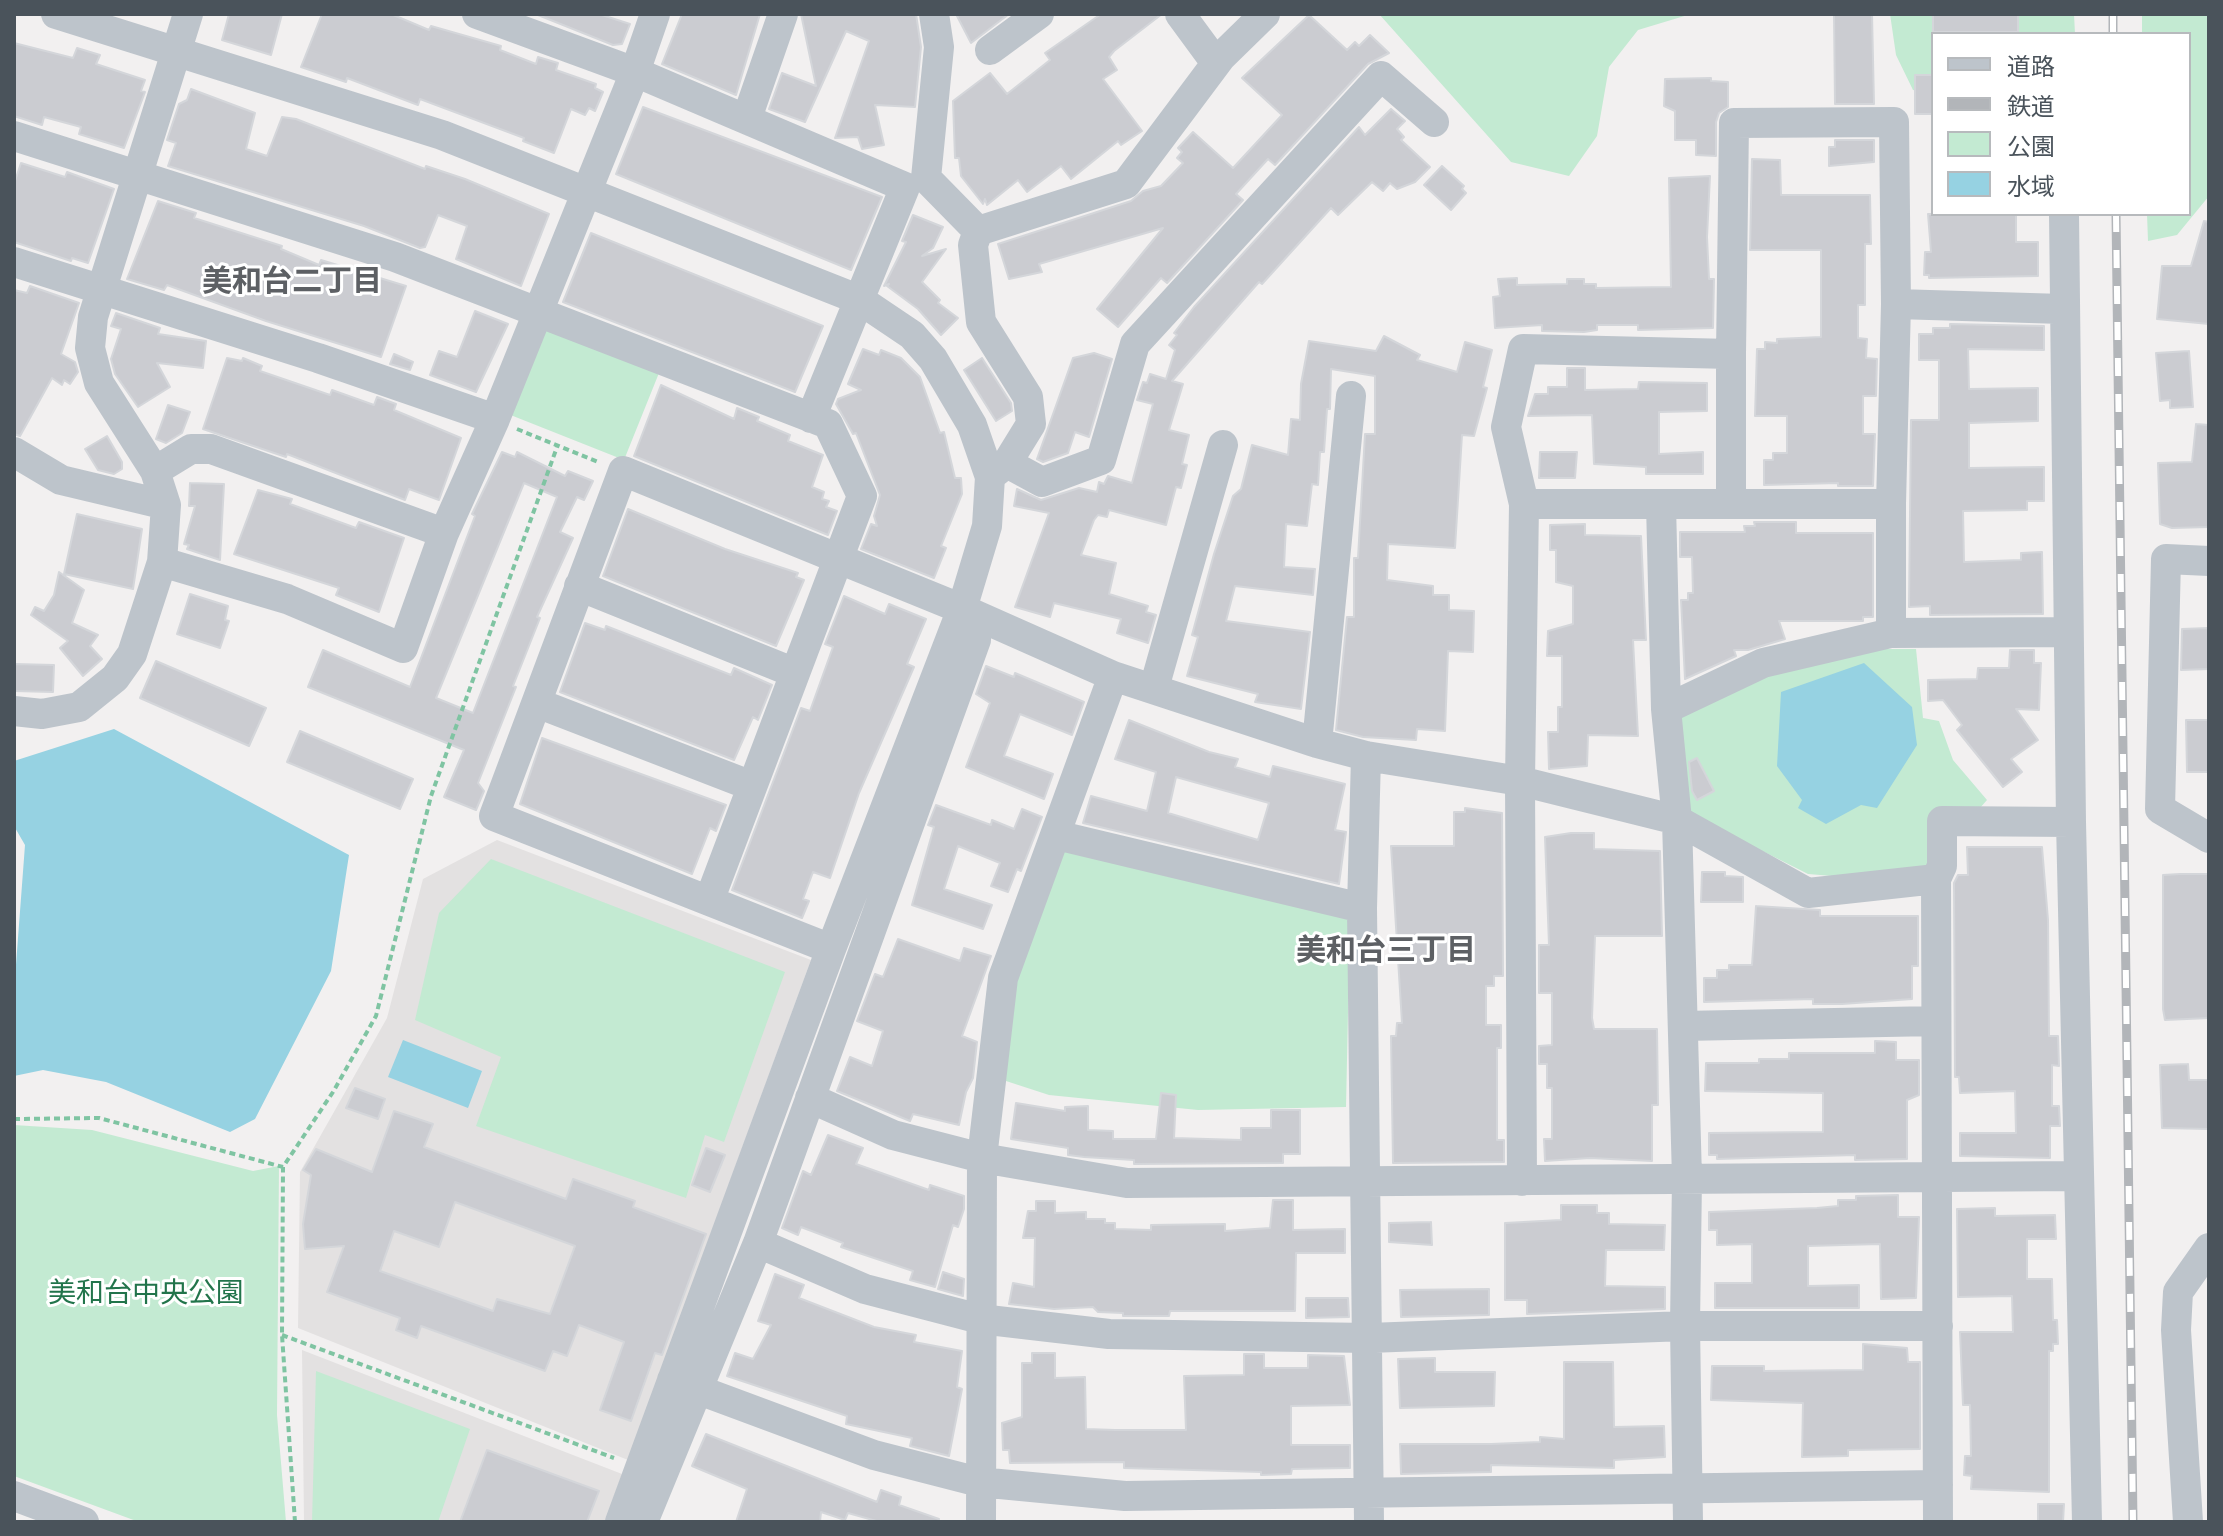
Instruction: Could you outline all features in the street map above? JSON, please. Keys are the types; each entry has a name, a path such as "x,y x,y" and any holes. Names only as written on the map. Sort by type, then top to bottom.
{"street":[{"path":"56,14 442,135 860,300 912,335 933,359 998,470 1042,482 1101,460 1135,344 1381,76 1434,122"},
{"path":"14,711 42,714 79,707 115,678 132,654 162,562 166,505 155,471 99,383 90,348 93,317 188,14"},
{"path":"477,14 522,21 905,187 811,418"},
{"path":"162,562 287,599 403,648 444,533 495,419 635,72 655,14"},
{"path":"747,118 783,14"},
{"path":"934,14 939,47 926,178 978,231"},
{"path":"990,50 1039,14"},
{"path":"1180,14 1216,63"},
{"path":"978,231 1126,184 1216,63 1265,14"},
{"path":"1731,504 1734,123 1894,122 1896,304 1891,633"},
{"path":"14,136 395,257 828,424 862,496 709,901"},
{"path":"2064,216 2071,822 2087,1522"},
{"path":"643,1522 684,1385 831,949 968,612 998,470 1031,424 1028,397 981,322 973,245 978,231"},
{"path":"14,262 495,419"},
{"path":"1896,304 2063,309"},
{"path":"1522,1181 1520,781 1524,504 1506,427 1523,349 1731,354"},
{"path":"1317,743 1351,396"},
{"path":"1154,688 1223,445"},
{"path":"155,471 191,449 211,449 444,533"},
{"path":"14,452 61,480 166,505"},
{"path":"831,949 494,816 623,471 968,612 1113,676 1317,743 1366,756 1520,781 1677,820 1808,893 1936,879"},
{"path":"1524,504 1891,504"},
{"path":"1661,504 1666,709 1677,820 1683,1026 1687,1178 1685,1326 1688,1522"},
{"path":"2209,561 2166,559 2160,809 2209,838"},
{"path":"579,586 795,673"},
{"path":"620,1522 639,1467 758,1243 976,640 968,612"},
{"path":"1666,709 1763,663 1891,633 2068,632"},
{"path":"981,1522 982,1158 1003,978 1113,676"},
{"path":"537,703 752,786"},
{"path":"1366,756 1362,908 1369,1507"},
{"path":"1938,1522 1936,879 1942,866 1942,821 2071,822"},
{"path":"1056,835 1362,908"},
{"path":"1683,1026 1936,1021"},
{"path":"810,1098 893,1135 982,1158 1127,1183 2078,1176"},
{"path":"758,1243 865,1289 980,1319 1109,1334 1369,1338 1685,1326 1938,1326"},
{"path":"2188,1522 2176,1330 2178,1292 2209,1248"},
{"path":"684,1385 874,1455 979,1482 1125,1496 1369,1507 1688,1486 1938,1485"},
{"path":"14,1496 84,1522"}],"path":[{"path":"495,419 557,447 623,471"},
{"path":"295,1522 282,1335 283,1167 333,1092 376,1016 431,796 557,447"},
{"path":"14,1119 99,1118 283,1167"},
{"path":"282,1335 639,1467"}],"shaded area":[{"path":"497,840 811,960 628,1460 298,1328 300,1172 387,1018 423,879"},
{"path":"302,1350 622,1474 605,1522 304,1522"}],"green space":[{"path":"1379,14 1691,14 1638,30 1609,67 1597,136 1569,176 1511,162"},
{"path":"1890,14 2074,14 2075,32 1931,32 1931,94 1913,90 1896,55"},
{"path":"2142,14 2209,14 2209,196 2177,235 2148,241 2147,216 2191,216 2191,32 2142,32"},
{"path":"545,322 661,368 624,460 508,414"},
{"path":"1871,649 1916,649 1923,718 1939,721 1953,760 1987,800 1928,867 1844,877 1808,874 1685,812 1680,716 1780,669"},
{"path":"1063,846 1350,917 1346,1107 1198,1110 1049,1095 1006,1081 1007,1005"},
{"path":"491,859 785,972 724,1142 705,1135 686,1198 476,1126 501,1057 415,1020 439,913"},
{"name":"美和台中央公園","path":"14,1125 92,1130 253,1171 279,1166 277,1415 286,1522 139,1522 14,1476"},
{"path":"316,1371 470,1429 438,1522 312,1522"}],"water":[{"path":"1864,663 1912,707 1917,745 1877,808 1861,805 1826,824 1798,808 1802,800 1777,766 1781,692"},
{"path":"114,729 349,855 331,971 255,1119 230,1132 106,1082 43,1070 14,1076 14,991 25,845 14,826 14,761"},
{"path":"403,1040 482,1071 468,1108 388,1077"}],"building":[{"path":"229,14 282,14 271,55 222,40"},
{"path":"322,14 391,14 429,30 431,26 501,46 500,50 536,64 538,57 558,63 556,70 596,84 595,88 603,92 595,111 589,108 585,115 571,109 554,153 523,141 524,138 420,99 418,105 347,78 346,82 301,67"},
{"path":"599,14 630,24 622,44 613,45 538,15"},
{"path":"682,14 760,14 736,95 662,64"},
{"path":"801,14 916,14 921,47 915,107 875,105 884,145 862,149 858,137 835,138 869,41 846,31 805,122 769,109 782,73 816,86"},
{"path":"956,14 1009,14 971,43"},
{"path":"1101,14 1162,14 1114,51 1109,57 1117,70 1103,79 1142,131 1121,145 1118,141 1071,179 1061,166 1027,192 1018,180 987,205 985,199 983,204 961,176 959,158 955,158 953,101 990,73 1007,94 1050,60 1045,53"},
{"path":"1834,14 1872,14 1874,104 1835,104"},
{"path":"1933,14 2018,14 2018,32 1933,32"},
{"path":"1309,15 1347,50 1355,42 1359,46 1370,35 1389,53 1368,64 1275,165 1268,159 1236,194 1243,200 1167,283 1161,278 1118,327 1097,309 1163,228 1039,264 1042,272 1009,279 998,244 1131,201 1143,191 1161,186 1183,163 1177,158 1182,152 1178,148 1193,132 1233,168 1282,115 1242,78"},
{"path":"14,43 73,58 77,48 100,55 96,64 145,80 141,91 145,92 124,148 79,134 81,127 44,117 42,125 14,116"},
{"path":"1915,75 1931,75 1931,114 1915,114"},
{"path":"1711,78 1711,81 1728,82 1728,107 1719,113 1716,122 1716,156 1696,155 1696,140 1675,140 1675,111 1664,106 1665,79"},
{"path":"191,89 255,113 246,149 267,156 282,117 296,119 425,169 426,166 465,179 549,214 521,286 456,259 467,226 438,215 425,247 420,248 364,226 168,166 176,143 167,140 179,104 187,100"},
{"path":"643,107 882,197 851,270 616,174"},
{"path":"1391,109 1405,121 1397,129 1404,137 1401,140 1430,167 1415,182 1397,189 1390,183 1383,191 1372,182 1338,215 1331,208 1262,284 1259,282 1172,381 1183,384 1169,430 1189,435 1182,464 1187,465 1181,488 1176,487 1166,525 1109,510 1107,517 1098,515 1094,520 1081,555 1116,563 1109,594 1148,606 1146,612 1156,615 1148,643 1117,633 1121,619 1054,603 1050,617 1015,607 1049,513 1014,506 1017,489 1041,500 1079,488 1097,492 1099,482 1104,484 1108,476 1132,483 1153,404 1137,400 1143,382 1147,383 1150,374 1166,379 1175,350 1169,345 1177,335 1174,333 1194,307 1359,127 1365,135"},
{"path":"1835,140 1874,140 1874,162 1829,166 1829,147 1835,147"},
{"path":"1752,159 1780,160 1781,195 1870,195 1871,244 1865,244 1865,305 1858,305 1858,338 1867,339 1866,358 1877,359 1876,396 1863,396 1863,434 1875,434 1873,486 1838,486 1838,483 1764,485 1764,460 1773,460 1773,453 1787,453 1787,416 1755,416 1757,349 1765,349 1765,342 1777,343 1777,339 1821,337 1821,250 1750,250"},
{"path":"21,163 65,177 67,172 114,189 88,263 72,258 71,261 14,242 14,184"},
{"path":"1442,166 1464,186 1462,189 1466,193 1451,210 1424,185"},
{"path":"1710,176 1707,237 1709,279 1714,279 1713,328 1638,330 1638,325 1597,325 1597,330 1584,332 1542,331 1542,325 1495,328 1493,297 1500,296 1498,279 1517,278 1517,285 1567,284 1567,279 1584,279 1584,284 1596,284 1596,288 1671,287 1669,178"},
{"path":"158,201 196,213 194,218 282,246 281,249 319,265 321,260 406,286 381,357 266,321 167,285 164,290 127,279"},
{"path":"1928,214 2016,216 2016,242 2038,242 2038,276 1929,278 1929,275 1924,275 1925,252 1931,252"},
{"path":"913,215 943,227 933,248 922,256 946,249 922,282 940,300 938,303 958,318 941,335 918,309 887,286 889,284 884,286 906,242 902,241"},
{"path":"2204,221 2209,222 2209,324 2157,319 2162,266 2191,266"},
{"path":"591,233 823,326 795,392 563,302"},
{"path":"30,286 79,303 61,354 75,362 78,372 70,384 64,380 62,385 52,378 20,436 14,434 14,290 27,293"},
{"path":"475,311 508,324 476,392 430,375 439,351 457,357"},
{"path":"116,313 160,328 158,334 206,341 203,368 157,363 170,387 138,407 115,374 111,359 121,329 111,326"},
{"path":"1950,324 2044,326 2044,350 1968,349 1969,389 2038,388 2038,421 1969,423 1969,468 2044,467 2044,501 2027,501 2027,510 1963,511 1964,562 2021,560 2021,553 2042,552 2043,614 1930,615 1930,606 1909,607 1911,420 1939,420 1939,360 1919,360 1919,334 1933,334 1933,328 1950,328"},
{"path":"1384,336 1420,355 1417,360 1457,372 1465,342 1492,350 1483,387 1487,388 1474,436 1462,435 1455,548 1388,544 1387,580 1433,586 1433,595 1449,595 1449,610 1474,611 1473,652 1448,651 1445,731 1417,729 1416,740 1363,737 1336,730 1347,617 1354,617 1354,558 1358,558 1365,434 1375,434 1375,376 1331,369 1324,452 1320,452 1318,485 1312,484 1307,526 1286,524 1284,567 1315,569 1313,595 1235,586 1226,621 1310,632 1301,709 1255,702 1258,694 1187,676 1198,637 1192,635 1214,554 1233,496 1241,489 1252,445 1288,455 1291,419 1300,420 1301,384 1309,341 1376,351"},
{"path":"863,349 879,355 881,350 901,358 920,377 940,433 944,432 955,478 961,478 962,494 941,546 946,548 934,578 861,549 871,524 877,526 874,516 880,495 856,433 853,434 836,404 838,399 861,390 848,384"},
{"path":"2189,351 2193,407 2170,408 2170,400 2160,401 2156,353"},
{"path":"1094,353 1112,359 1089,437 1075,432 1068,453 1043,462 1037,459 1073,358"},
{"path":"394,354 413,362 410,370 390,364"},
{"path":"227,358 242,361 243,358 262,366 260,371 330,395 332,390 374,405 377,397 396,404 394,410 461,438 439,500 409,489 405,500 287,454 286,457 203,429"},
{"path":"982,358 1011,403 1012,411 996,421 964,370"},
{"path":"1567,368 1585,368 1585,390 1638,389 1639,382 1707,383 1707,411 1659,412 1659,454 1703,452 1703,474 1646,474 1646,467 1594,464 1592,415 1528,416 1535,394 1548,394 1548,387 1567,387"},
{"path":"661,385 734,419 737,408 759,417 757,421 790,435 788,441 823,455 812,487 824,492 822,499 829,501 826,507 837,511 828,535 634,456"},
{"path":"168,405 190,412 182,433 166,443 156,439"},
{"path":"2196,424 2209,425 2209,527 2172,528 2160,524 2158,463 2192,462"},
{"path":"107,436 122,462 122,469 114,474 98,470 85,449"},
{"path":"502,452 515,457 517,452 565,476 568,471 593,481 584,500 577,497 560,532 573,538 537,617 540,618 513,686 516,687 478,783 484,791 476,810 444,797 464,750 308,687 323,650 410,687 475,516 472,514","holes":["524,483 557,497 473,713 436,698"]},
{"path":"1540,452 1577,452 1575,478 1539,478"},
{"path":"190,483 224,484 220,560 187,549 189,545 184,544 195,506 189,506"},
{"path":"258,490 292,499 290,504 356,528 359,522 404,538 379,612 336,595 339,588 234,554"},
{"path":"628,509 725,549 798,573 796,577 804,580 776,646 603,576"},
{"path":"77,514 142,529 133,589 64,574"},
{"path":"1754,522 1796,522 1796,533 1873,533 1873,617 1863,617 1863,621 1779,621 1785,639 1748,650 1734,650 1736,656 1685,679 1681,600 1688,600 1688,593 1693,593 1692,557 1680,557 1680,532 1745,532 1744,526 1755,526"},
{"path":"1585,524 1585,535 1641,536 1646,640 1633,640 1638,736 1588,735 1587,766 1549,769 1548,732 1558,732 1558,707 1562,707 1562,656 1547,656 1548,631 1573,624 1573,586 1556,582 1556,550 1550,550 1550,525"},
{"path":"59,572 84,590 72,623 98,635 90,646 102,659 83,676 60,648 68,641 31,615 35,607 44,611 54,595"},
{"path":"190,594 228,606 225,620 229,621 220,648 177,634"},
{"path":"844,596 885,614 889,604 926,619 907,664 914,667 859,793 830,878 813,872 803,899 809,901 802,918 732,890 801,708 810,711 833,647 825,644"},
{"path":"585,623 605,630 606,626 731,675 734,668 772,685 758,720 753,717 734,760 560,692"},
{"path":"2209,628 2209,669 2181,670 2182,629"},
{"path":"2010,650 2034,650 2034,663 2041,663 2039,710 2016,709 2038,740 2011,759 2022,772 2003,787 1957,730 1962,725 1943,700 1928,701 1928,680 1977,679 1978,668 2009,668"},
{"path":"156,661 266,708 249,746 140,698"},
{"path":"14,664 54,665 53,692 14,691"},
{"path":"986,666 1014,677 1015,673 1084,702 1072,735 1020,714 1004,756 1053,774 1044,799 966,767 990,703 976,694"},
{"path":"1129,720 1209,752 1238,759 1235,767 1270,777 1273,766 1345,784 1335,830 1346,832 1339,884 1083,823 1091,796 1147,811 1156,772 1115,759","holes":["1176,777 1269,803 1258,840 1168,813"]},
{"path":"2186,720 2209,720 2209,772 2187,772"},
{"path":"300,731 413,779 400,809 287,762"},
{"path":"542,738 726,805 716,831 710,828 692,874 520,804"},
{"path":"1697,758 1714,791 1697,800 1692,791 1689,762"},
{"path":"936,805 991,825 992,820 1014,829 1022,809 1042,817 1021,871 1017,869 1008,892 991,886 1000,863 958,846 944,889 992,905 983,929 912,905 934,827 928,825"},
{"path":"1465,808 1502,813 1503,976 1494,976 1494,986 1486,986 1486,1025 1501,1025 1501,1048 1497,1048 1497,1140 1504,1140 1504,1162 1393,1163 1391,1036 1396,1036 1397,1023 1402,1023 1391,846 1454,846 1454,812 1465,812"},
{"path":"1594,833 1594,849 1660,851 1662,936 1595,936 1592,1018 1594,1029 1657,1029 1658,1105 1652,1105 1652,1161 1590,1158 1545,1161 1544,1139 1552,1139 1552,1088 1547,1088 1547,1064 1539,1064 1539,1046 1552,1045 1552,993 1539,993 1539,945 1549,945 1545,837"},
{"path":"1967,847 2042,847 2048,920 2049,1036 2058,1036 2059,1066 2052,1065 2052,1106 2059,1106 2060,1126 2050,1126 2050,1158 1960,1156 1960,1133 2016,1133 2015,1091 1960,1093 1959,1077 1955,1077 1954,883 1958,875 1968,875"},
{"path":"1702,872 1725,872 1725,876 1743,877 1743,902 1701,902"},
{"path":"2209,874 2209,1018 2165,1020 2163,875"},
{"path":"1756,906 1820,910 1820,916 1918,916 1918,966 1912,966 1912,999 1842,1004 1813,1004 1813,999 1704,1002 1704,978 1717,978 1717,970 1729,970 1729,965 1752,965"},
{"path":"898,939 960,961 964,948 991,956 962,1036 977,1042 973,1078 966,1092 959,1125 913,1114 910,1121 837,1091 850,1057 872,1066 883,1031 857,1021 875,974 883,977"},
{"path":"1875,1041 1896,1042 1896,1060 1919,1060 1919,1095 1907,1100 1907,1159 1855,1160 1855,1155 1717,1159 1717,1155 1709,1155 1709,1133 1823,1132 1823,1093 1705,1091 1706,1063 1759,1063 1759,1059 1789,1059 1789,1053 1875,1053"},
{"path":"2188,1064 2189,1080 2209,1080 2209,1129 2162,1128 2160,1065"},
{"path":"355,1088 385,1099 378,1119 346,1108"},
{"path":"1161,1093 1176,1095 1174,1138 1241,1140 1241,1128 1271,1128 1271,1110 1300,1110 1300,1154 1283,1154 1283,1163 1134,1164 1134,1160 1068,1155 1068,1148 1011,1139 1016,1103 1065,1111 1065,1107 1088,1106 1088,1130 1113,1131 1113,1139 1156,1139"},
{"path":"394,1111 433,1124 424,1147 566,1199 573,1179 635,1201 633,1207 706,1234 662,1355 655,1353 631,1421 600,1410 624,1342 579,1325 567,1356 553,1351 545,1371 421,1326 417,1338 396,1330 400,1318 327,1292 344,1246 305,1249 303,1224 311,1175 303,1170 316,1149 372,1172","holes":["455,1202 575,1246 550,1314 497,1299 493,1311 380,1271 394,1231 439,1247"]},
{"path":"828,1135 863,1148 856,1164 929,1190 930,1185 964,1196 964,1209 958,1227 953,1225 935,1287 910,1280 913,1271 841,1247 843,1243 801,1227 798,1235 782,1228 803,1171 811,1175"},
{"path":"706,1148 725,1155 710,1192 692,1185"},
{"path":"1898,1195 1898,1217 1919,1217 1916,1298 1881,1299 1880,1244 1808,1246 1808,1286 1859,1285 1859,1308 1715,1308 1715,1283 1752,1283 1752,1244 1717,1245 1717,1230 1709,1230 1709,1212 1817,1208 1838,1206 1838,1200 1856,1200 1856,1196"},
{"path":"1273,1200 1293,1200 1293,1230 1345,1229 1345,1253 1296,1253 1295,1311 1170,1311 1169,1316 1123,1316 1123,1313 1098,1312 1093,1307 1054,1309 1009,1304 1013,1283 1034,1287 1035,1238 1023,1238 1028,1211 1036,1211 1036,1201 1055,1201 1055,1213 1086,1212 1086,1219 1105,1219 1105,1223 1115,1223 1115,1229 1151,1230 1151,1225 1225,1224 1225,1231 1270,1228"},
{"path":"1561,1205 1597,1205 1597,1213 1609,1213 1609,1224 1665,1225 1664,1250 1606,1250 1605,1286 1665,1287 1665,1309 1527,1314 1527,1300 1505,1300 1505,1223 1561,1220"},
{"path":"1995,1208 1995,1216 2055,1215 2056,1239 2027,1239 2027,1279 2052,1279 2053,1320 2057,1320 2058,1344 2053,1344 2053,1351 2049,1351 2049,1492 1971,1489 1972,1476 1964,1475 1965,1456 1971,1456 1970,1405 1963,1405 1960,1332 2013,1332 2012,1296 1958,1297 1957,1209"},
{"path":"1431,1222 1432,1245 1389,1242 1389,1223"},
{"path":"943,1272 964,1279 963,1296 938,1289"},
{"path":"775,1274 804,1285 799,1298 874,1327 916,1335 914,1342 962,1351 957,1387 962,1389 949,1456 910,1446 912,1438 846,1424 847,1416 727,1376 735,1353 753,1359 771,1325 758,1321"},
{"path":"1489,1289 1489,1315 1401,1317 1400,1290"},
{"path":"1306,1298 1348,1298 1349,1317 1306,1318"},
{"path":"1863,1344 1907,1348 1908,1362 1920,1362 1920,1449 1848,1450 1848,1456 1802,1457 1803,1403 1711,1400 1712,1366 1764,1366 1764,1371 1863,1370"},
{"path":"1032,1353 1055,1353 1055,1378 1085,1377 1086,1429 1115,1430 1186,1430 1184,1376 1244,1375 1244,1354 1264,1354 1264,1368 1308,1368 1308,1355 1344,1356 1350,1405 1291,1406 1291,1445 1350,1445 1350,1468 1292,1469 1291,1474 1261,1475 1261,1472 1124,1468 1124,1462 1010,1463 1009,1450 1003,1450 1002,1423 1022,1417 1022,1363 1032,1363"},
{"path":"1435,1358 1435,1372 1495,1372 1494,1406 1400,1408 1398,1359"},
{"path":"1564,1362 1613,1362 1614,1427 1664,1426 1665,1457 1614,1460 1614,1468 1491,1465 1491,1472 1401,1474 1400,1444 1491,1444 1540,1442 1540,1437 1564,1439"},
{"path":"706,1434 877,1502 881,1490 901,1497 899,1505 939,1519 938,1522 880,1522 848,1513 845,1520 821,1512 820,1522 736,1522 747,1489 692,1466"},
{"path":"487,1450 599,1491 587,1522 460,1522"},
{"path":"2038,1504 2064,1504 2063,1522 2038,1522"}],"railway":[{"path":"2113,14 2113,32"},
{"path":"2116,216 2133,1522"}],"district":[{"name":"美和台二丁目","path":"292,281"},
{"name":"美和台三丁目","path":"1386,950"}]}
